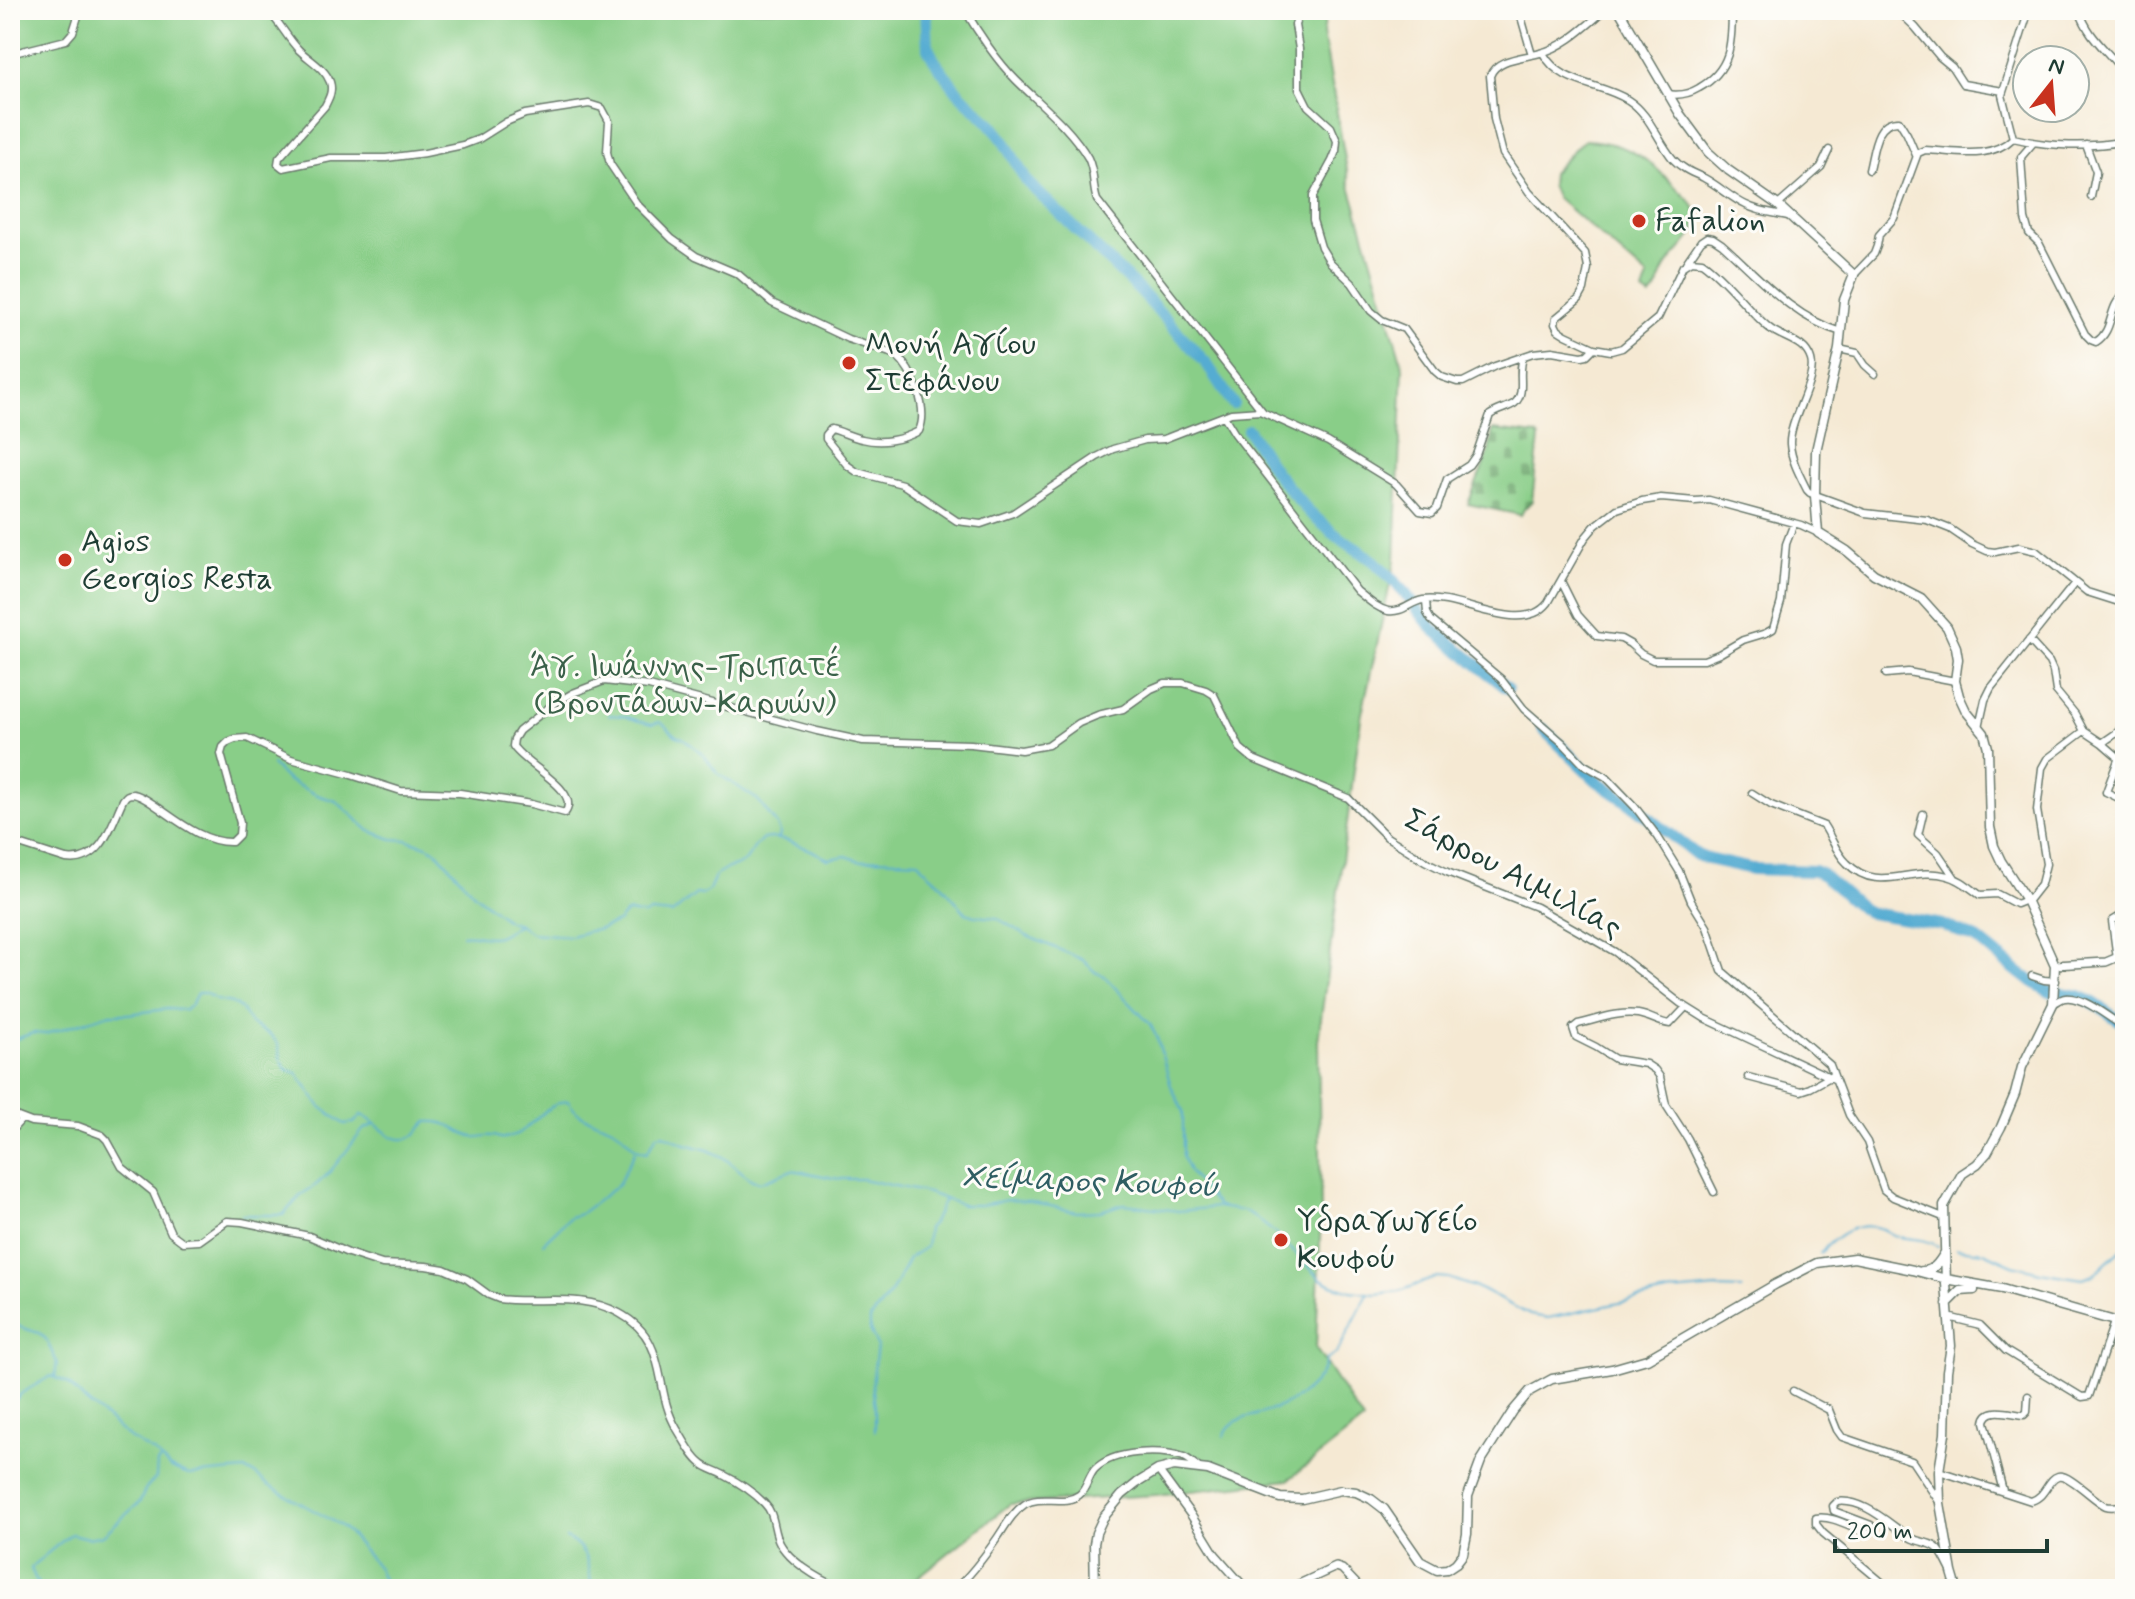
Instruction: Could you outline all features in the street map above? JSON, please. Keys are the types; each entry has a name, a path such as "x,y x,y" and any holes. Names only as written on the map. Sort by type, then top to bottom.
{"main road":[{"path":"1619,10 1668,94 1712,156 1778,205 1854,275 1844,300 1839,349 1816,451 1818,533 1847,551 1874,574 1921,598 1947,627 1956,647 1955,681 1961,702 1986,738 1990,827 1994,846 2026,901 2055,965 2055,992 1991,1147 1977,1164 1962,1174 1944,1206 1951,1346 1945,1434 1939,1471 1940,1503 1957,1589"},
{"path":"1875,1264 1929,1270 1945,1253"},
{"path":"1095,1589 1093,1549 1100,1523 1122,1495 1158,1470 1174,1466 1199,1468 1280,1498 1302,1499 1341,1490 1365,1495 1384,1509 1420,1561 1437,1570 1447,1569 1463,1554 1468,1496 1481,1461 1513,1411 1530,1391 1552,1379 1612,1369 1647,1359 1817,1263 1854,1258 1946,1281 2007,1291 2125,1324"},
{"path":"1913,1270 1974,1290"},
{"path":"1947,1305 1960,1291 2007,1291"}],"street":[{"path":"10,54 66,40 73,32 80,10"},
{"path":"267,10 298,49 325,74 331,86 325,106 279,158 278,164 283,168 331,158 386,158 425,153 479,139 525,114 589,104 602,108 609,121 607,152 610,164 637,204 678,244 696,256 738,274 772,303 848,339 896,355 901,360 916,387 922,406 923,420 919,431 900,438 877,441 831,429 826,439 847,465 857,472 902,484 957,521 967,524 987,523 1021,509 1113,449 1145,440 1164,439 1227,414 1259,412 1328,442 1396,484 1420,511 1432,513 1437,508 1447,479 1465,468 1476,455 1490,415 1519,398 1520,364 1524,356"},
{"path":"965,10 1013,78 1055,117 1080,146 1092,167 1097,200 1259,412"},
{"path":"1300,10 1295,25 1299,49 1299,88 1308,106 1331,127 1337,141 1336,151 1315,189 1313,220 1318,239 1330,262 1352,283 1376,317 1404,329 1427,362 1442,377 1463,382 1524,356 1552,351 1582,356 1594,348"},
{"path":"1519,10 1532,55"},
{"path":"1605,10 1560,45 1543,53 1498,64 1491,70 1489,80 1503,154 1532,196 1583,249 1587,258 1584,290 1579,299 1556,318 1555,324 1561,333 1594,348 1611,351 1622,348 1656,320 1686,263 1707,237 1722,244 1798,312 1841,332"},
{"path":"1668,94 1691,93 1710,82 1723,68 1731,40 1732,10"},
{"path":"1897,10 1952,67 1963,84 2003,91"},
{"path":"2013,138 2002,98 2029,10"},
{"path":"2013,138 2033,143 2086,145 2125,141 2119,109 2122,68 2094,40 2079,10"},
{"path":"1543,53 1548,62 1562,73 1621,96 1637,107 1673,159 1687,170 1748,206 1788,216"},
{"path":"1854,275 1874,254 1879,235 1894,218 1907,186 1916,155 1899,121 1886,123 1878,135 1869,170"},
{"path":"1916,155 1925,150 1993,151 2013,138"},
{"path":"2033,143 2021,157 2025,219 2029,233 2039,243 2088,338 2096,342 2105,336 2114,305 2125,294"},
{"path":"2086,145 2096,172 2091,197"},
{"path":"1778,205 1821,167 1829,150"},
{"path":"1686,263 1699,261 1709,267 1768,327 1796,342 1810,358 1811,374 1790,443 1807,490 1815,496 1865,513 1927,520 1950,529 1987,551 2019,547 2036,551 2087,592 2125,604"},
{"path":"1839,349 1857,353 1875,374"},
{"path":"1227,414 1235,434 1357,591 1380,608 1392,611 1404,610 1422,600 1498,614 1528,616 1542,610 1595,526 1617,509 1642,501 1661,498 1709,500 1794,523 1818,533"},
{"path":"1561,581 1578,615 1597,636 1621,639 1653,660 1704,660 1743,640 1766,633 1775,626 1781,602 1786,544 1794,523"},
{"path":"1979,727 1987,695 2074,584"},
{"path":"1422,600 1431,620 1501,679 1524,709 1583,764 1606,777 1635,807 1679,871 1691,901 1707,927 1722,971 1832,1069 1832,1078 1849,1115 1867,1142 1884,1190 1893,1197 1943,1217"},
{"path":"2029,640 2049,662 2056,691 2074,711 2084,731 2115,753 2118,760 2106,792 2125,801"},
{"path":"1886,674 1908,672 1955,681"},
{"name":"Σάρρου Αιμιλίας","path":"10,841 66,859 84,858 102,844 124,798 135,794 201,834 232,842 239,835 240,823 221,754 227,743 244,738 301,762 401,791 460,793 531,804 565,813 570,803 565,793 521,756 514,749 513,742 519,731 552,705 604,681 649,686 863,741 971,744 1021,750 1048,745 1079,723 1123,709 1161,685 1178,682 1211,692 1237,742 1249,757 1348,798 1379,829 1405,849 1447,872 1526,903 1579,931 1615,952 1686,1007 1740,1036 1832,1078"},
{"path":"2102,743 2122,734 2125,721"},
{"path":"1752,793 1771,805 1824,826 1840,856 1867,877 1877,880 1933,873 1955,878 1980,895 1997,894 2016,904 2026,901 2041,884 2046,864 2037,810 2042,768 2047,759 2084,731"},
{"path":"1923,814 1918,835 1938,853 1955,878"},
{"path":"2117,959 2112,921 2125,913"},
{"path":"2055,965 2091,964 2117,959 2125,954"},
{"path":"2032,976 2044,980 2064,998 2076,999 2125,1028"},
{"path":"1686,1007 1670,1024 1640,1014 1624,1014 1578,1024 1573,1028 1573,1033 1615,1059 1646,1064 1655,1070 1660,1077 1666,1105 1688,1139 1714,1192"},
{"path":"1748,1077 1801,1091 1832,1078"},
{"path":"10,1114 43,1124 78,1126 102,1135 122,1167 153,1192 171,1233 183,1242 202,1239 227,1221 242,1222 309,1236 382,1264 444,1269 499,1299 581,1301 618,1312 641,1331 654,1350 669,1411 700,1463 728,1477 764,1503 771,1511 777,1539 786,1552 815,1575 842,1589"},
{"path":"10,1132 22,1119"},
{"path":"1948,1317 1980,1325 2006,1351 2082,1397 2089,1396 2114,1322"},
{"path":"1793,1391 1827,1408 1842,1437 1912,1461 1940,1503"},
{"path":"2003,1491 1984,1419 1993,1412 2024,1415 2028,1396"},
{"path":"955,1589 974,1569 1016,1511 1030,1501 1077,1496 1096,1468 1106,1461 1122,1455 1148,1453 1184,1457 1199,1468"},
{"path":"1158,1470 1215,1554 1246,1589"},
{"path":"1939,1471 2031,1501 2042,1495 2054,1478 2061,1476 2106,1506 2125,1505"},
{"path":"1890,1589 1823,1533 1816,1524 1816,1518 1820,1516 1868,1533 1872,1531 1872,1526 1835,1511 1834,1504 1847,1501 1878,1513 1911,1537 1936,1547 1952,1572"},
{"path":"1288,1589 1336,1567 1342,1569 1361,1589"}],"green space":[{"name":"Άγ. Ιωάννης-Τριπατέ (Βροντάδων-Καρυών)","path":"10,10 1327,10 1323,33 1349,182 1403,367 1395,561 1361,718 1318,1041 1321,1210 1316,1349 1363,1421 1288,1480 1156,1495 1010,1504 903,1589 10,1589"},
{"name":"Fafalion","path":"1585,140 1604,142 1633,152 1656,168 1692,203 1696,214 1694,232 1670,261 1650,297 1643,292 1648,277 1556,197 1551,185 1552,173"},
{"path":"1493,430 1537,435 1539,438 1532,501 1521,515 1468,504 1489,451"}],"waterway":[{"path":"926,10 928,48 934,60 958,92 1002,138 1027,182 1142,293 1206,363 1233,404"},
{"path":"1248,430 1275,472 1309,512 1374,561 1401,588 1433,629 1507,688"},
{"path":"609,715 652,724 660,722 683,738 704,755 717,773 758,800 777,825 779,839"},
{"path":"1543,729 1596,780 1697,855 1752,869 1814,871 1870,913 1943,925 1977,939 2022,975 2048,991 2079,996 2125,1024"},
{"path":"272,765 287,780 336,801 370,831 436,851 475,895 508,921 519,924 531,933 571,936 618,922 627,912 672,914 696,894 702,895 709,890 715,876 746,860 763,839 785,840 828,859 846,856 860,861 919,861 966,913 997,918 1027,936 1083,960 1104,976 1150,1024 1183,1111 1183,1158 1190,1173 1217,1205"},
{"path":"462,935 494,937 517,925"},
{"name":"Χείμαρος Κουφού","path":"10,1041 110,1014 185,1010 197,993 205,993 216,1000 232,1003 241,1009 251,1024 271,1035 278,1044 286,1069 298,1074 320,1106 344,1124 354,1123 361,1115 399,1139 413,1136 427,1122 448,1125 474,1137 513,1136 552,1106 569,1101 577,1113 616,1130 642,1151 647,1152 657,1135 663,1134 723,1157 752,1180 761,1182 792,1170 840,1179 862,1179 928,1193 962,1205 1007,1200 1028,1201 1077,1212 1100,1211 1124,1204 1179,1211 1218,1207 1243,1211 1276,1234 1321,1279 1351,1291 1376,1294 1400,1291 1437,1277 1448,1278 1480,1289 1530,1315 1548,1318 1672,1292 1743,1289"},
{"path":"242,1215 283,1215 302,1194 329,1173 363,1130 373,1125"},
{"path":"543,1243 570,1217 580,1214 618,1185 635,1151"},
{"path":"875,1431 872,1384 877,1346 870,1330 870,1319 891,1293 909,1258 926,1247 928,1228 944,1199"},
{"name":"Χείμαρος Κουφού","path":"1820,1253 1840,1235 1864,1226 1938,1246"},
{"name":"Χείμαρος Κουφού","path":"1957,1249 1984,1252 2013,1265 2083,1279 2093,1275 2125,1246"},
{"path":"1224,1436 1234,1423 1270,1411 1309,1388 1317,1380 1326,1360 1337,1353 1368,1294"},
{"path":"10,1319 45,1338 57,1362 55,1377"},
{"path":"10,1405 22,1393 51,1376 68,1383 131,1439 155,1453 170,1468 189,1475 245,1470 255,1474 268,1485 349,1533 378,1568 387,1589"},
{"path":"38,1584 31,1569 33,1565 71,1534 88,1538 103,1535 140,1502 145,1490 156,1478 160,1460"},
{"path":"566,1538 583,1553 592,1589"}],"place":[{"name":"Fafalion","path":"1639,221"},
{"name":"Μονή Αγίου Στεφάνου","path":"849,363"},
{"name":"Agios Georgios Resta","path":"65,560"},
{"name":"Υδραγωγείο Κουφού","path":"1281,1240"}]}
